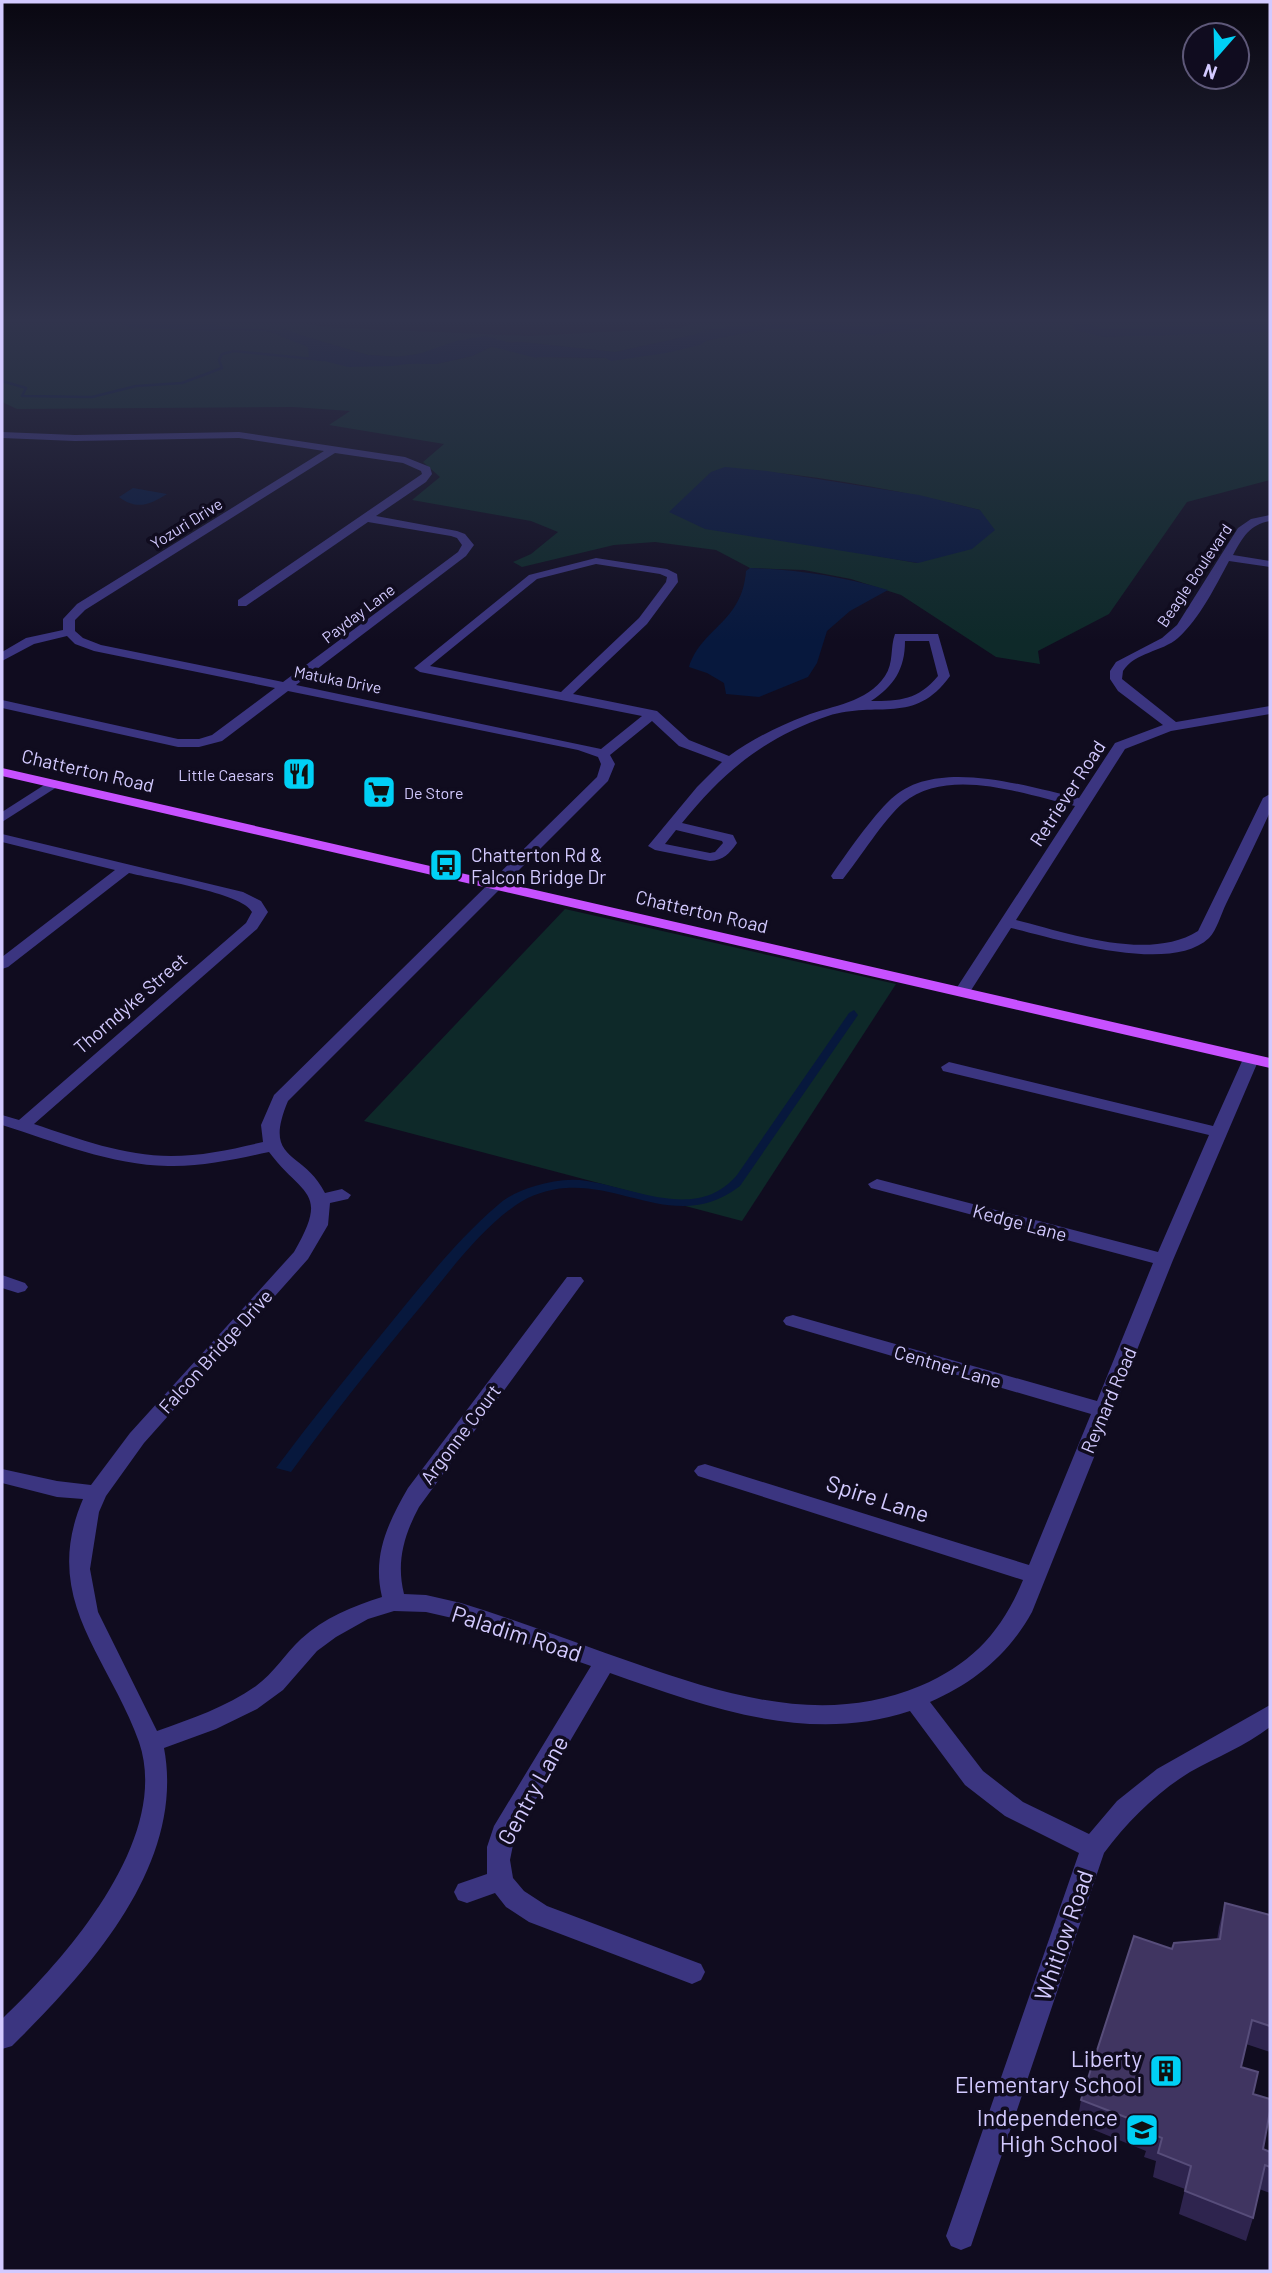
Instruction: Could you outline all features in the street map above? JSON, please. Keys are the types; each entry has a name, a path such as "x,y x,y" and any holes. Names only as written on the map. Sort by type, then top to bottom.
{"main road":[{"name":"Chatterton Road","path":"2,772 1261,1061"}],"street":[{"path":"2,435 75,438 239,435 405,460 426,469 428,474 422,480 242,603"},
{"name":"Yozuri Drive","path":"69,632 69,619 81,607 334,449"},
{"name":"Payday Lane","path":"2,704 186,744 217,738 462,554 468,545 453,533 367,518"},
{"name":"Beagle Boulevard","path":"1175,727 1124,688 1114,674 1122,661 1153,649 1176,634 1242,530 1268,518"},
{"path":"1225,557 1270,564"},
{"path":"564,696 643,621 674,578 663,571 602,561 533,576 420,668 652,714 684,743 731,761"},
{"path":"2,657 30,641 69,632"},
{"name":"Matuka Drive","path":"69,632 79,641 98,648 581,747 603,754"},
{"path":"673,825 728,838 730,843 719,856 710,857 655,846 673,825 731,761 756,744 793,726 856,705 879,690 893,676 899,654 898,637 933,637 944,677 927,696 919,703 903,706 856,705"},
{"name":"Retriever Road","path":"962,992 1120,746 1137,737 1175,727 1268,712"},
{"path":"342,1195 321,1199 309,1180 281,1159 271,1146 268,1122 280,1099 603,778 608,764 603,754 619,744 652,714"},
{"path":"838,876 896,802 907,793 925,785 950,782 981,783 1082,803"},
{"path":"2,818 51,783"},
{"path":"1006,922 1133,949 1181,955 1203,934 1270,798"},
{"path":"2,838 127,868"},
{"path":"2,964 127,868"},
{"name":"Thorndyke Street","path":"22,1126 252,926 258,917 258,908 238,895 127,868"},
{"name":"Reynard Road","path":"916,1701 956,1680 988,1656 1010,1632 1021,1612 1218,1132 1261,1061"},
{"path":"949,1067 1218,1132"},
{"path":"2,1120 114,1153 153,1160 231,1155 271,1146"},
{"name":"Kedge Lane","path":"877,1184 1164,1260"},
{"name":"Falcon Bridge Drive","path":"2,2037 59,1979 108,1911 129,1877 149,1831 153,1811 155,1764 151,1743 88,1612 82,1587 80,1552 88,1512 96,1493 137,1438 301,1255 321,1222 321,1199"},
{"name":"Argonne Court","path":"395,1603 388,1564 393,1538 403,1515 416,1493 575,1281"},
{"name":"Centner Lane","path":"793,1321 1103,1410"},
{"name":"Spire Lane","path":"705,1471 1035,1575"},
{"path":"2,1476 57,1489 96,1493"},
{"name":"Paladim Road","path":"151,1743 229,1714 276,1682 324,1633 372,1609 395,1603 422,1605 479,1618 722,1703 783,1715 878,1711 916,1701"},
{"name":"Gentry Lane","path":"500,1881 496,1864 503,1833 605,1662"},
{"path":"916,1701 974,1778 1014,1809 1093,1848"},
{"name":"Whitlow Road","path":"961,2236 1093,1848 1125,1807 1159,1781 1196,1757 1233,1741 1270,1714"},
{"path":"467,1892 500,1881 522,1906 538,1914 692,1972"}],"green space":[{"path":"354,429 1270,429 1270,480 1187,502 1109,614 1038,651 1040,664 996,657 901,595 851,579 804,570 750,568 716,550 655,542 614,545 522,567 513,562 531,554 558,532 531,521 412,500 440,477 423,462 444,444","holes":["725,468 789,474 917,495 980,510 917,563 855,552"]},
{"path":"565,909 896,984 742,1221 364,1121"}],"water":[{"path":"725,467 919,495 980,510 995,530 972,549 918,563 705,529 669,512 711,472"},
{"path":"133,488 167,494 155,501 138,505 119,497"},
{"path":"750,568 819,575 888,590 850,611 827,631 817,663 808,677 759,697 726,694 724,683 689,667 703,642 730,614 743,588 746,571"},
{"path":"854,1010 858,1015 740,1186 718,1199 696,1205 675,1206 611,1192 566,1188 540,1193 521,1201 490,1226 455,1265 355,1387 291,1472 276,1468 431,1274 470,1231 502,1202 530,1188 568,1180 587,1181 665,1198 704,1197 721,1189 737,1175 849,1013"}],"building":[{"name":"Liberty Elementary School","path":"1225,1903 1270,1915 1270,2026 1252,2020 1241,2067 1258,2072 1253,2094 1270,2099 1263,2149 1270,2152 1270,2167 1265,2165 1253,2218 1185,2191 1191,2166 1158,2153 1162,2138 1150,2133 1151,2127 1081,2100 1134,1936 1172,1949 1174,1943 1220,1939"}],"place":[{"name":"Little Caesars","path":"299,774"},
{"name":"De Store","path":"379,792"},
{"name":"Chatterton Rd & Falcon Bridge Dr","path":"446,865"},
{"name":"Liberty Elementary School","path":"1166,2071"},
{"name":"Independence High School","path":"1142,2130"}]}
